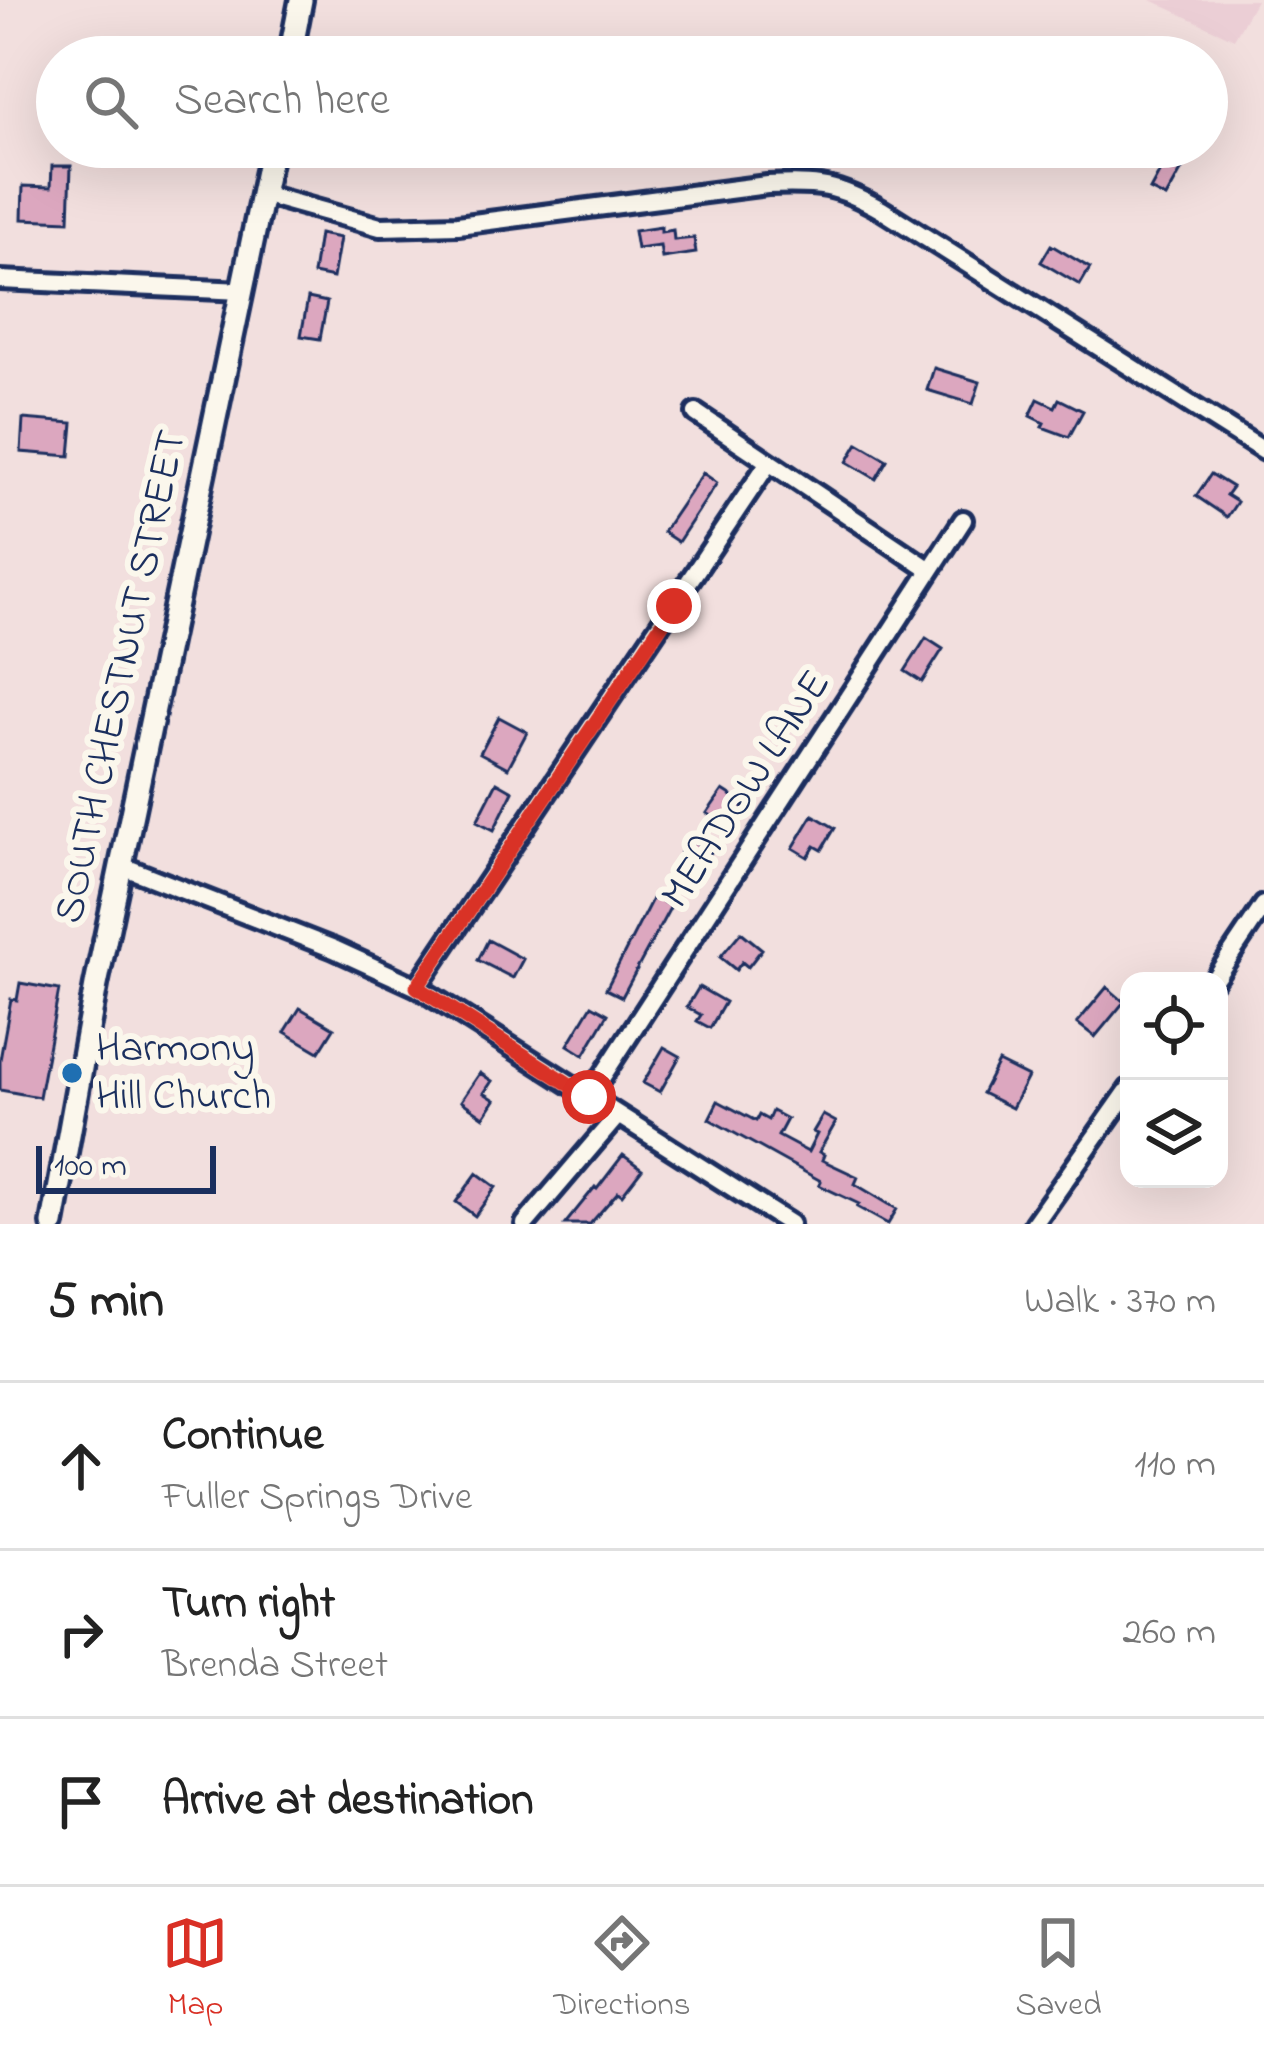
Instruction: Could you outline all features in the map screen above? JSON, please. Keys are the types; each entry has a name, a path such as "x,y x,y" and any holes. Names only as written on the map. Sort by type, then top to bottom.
{"main road":[{"path":"294,36 301,0"},
{"name":"SOUTH CHESTNUT STREET","path":"53,1224 92,1005 268,168"}],"street":[{"path":"262,194 380,227 416,228 767,185 832,186 882,210 1264,451"},
{"path":"0,280 244,290"},
{"path":"696,413 930,570"},
{"path":"417,987 769,461"},
{"name":"MEADOW LANE","path":"589,1097 963,520"},
{"path":"122,866 334,949 417,987 784,1222"},
{"path":"1219,972 1264,905"},
{"path":"1034,1224 1120,1100"},
{"path":"525,1224 618,1115"}],"shaded area":[{"path":"1151,0 1256,0 1234,39"}],"building":[{"path":"52,168 71,168 69,221 22,219 23,186 51,187"},
{"path":"1162,168 1183,168 1166,198 1150,190"},
{"path":"661,227 661,232 673,230 674,240 694,238 696,253 662,258 660,246 637,249 634,231"},
{"path":"319,234 340,238 333,278 313,274"},
{"path":"1051,245 1090,268 1080,285 1041,262"},
{"path":"308,298 327,302 320,339 301,336"},
{"path":"934,368 980,382 973,404 927,390"},
{"path":"1038,399 1055,407 1059,399 1083,411 1069,437 1042,427 1044,423 1030,416"},
{"path":"23,419 73,423 70,456 21,452"},
{"path":"858,443 887,460 876,479 847,462"},
{"path":"703,473 717,483 678,542 663,532"},
{"path":"1211,474 1232,487 1226,495 1237,502 1227,517 1196,496"},
{"path":"926,638 943,649 922,682 905,671"},
{"path":"499,717 527,732 508,768 480,753"},
{"path":"497,782 513,791 494,830 477,821"},
{"path":"723,790 745,804 730,828 707,813"},
{"path":"813,815 835,828 822,850 815,846 808,857 793,848"},
{"path":"689,839 711,852 693,882 671,869"},
{"path":"653,897 671,906 622,997 606,989"},
{"path":"741,932 762,949 748,967 742,962 736,970 720,957"},
{"path":"488,940 523,959 513,978 478,960"},
{"path":"20,983 59,990 39,1097 0,1090 0,1060 11,999 17,1000"},
{"path":"699,987 725,1002 710,1028 687,1007"},
{"path":"1107,987 1120,998 1120,1007 1095,1037 1077,1023"},
{"path":"592,1005 608,1014 584,1055 568,1045"},
{"path":"300,1008 334,1028 319,1052 285,1032"},
{"path":"664,1047 680,1056 660,1092 643,1083"},
{"path":"998,1062 1028,1077 1012,1108 982,1093"},
{"path":"480,1073 492,1081 484,1093 495,1100 484,1117 461,1101"},
{"path":"718,1101 756,1121 759,1115 768,1120 772,1111 787,1119 778,1136 808,1152 823,1115 836,1122 819,1152 824,1155 822,1160 858,1177 855,1184 897,1209 888,1224 709,1119"},
{"path":"623,1155 642,1169 622,1195 618,1192 590,1224 565,1224 597,1189"},
{"path":"477,1173 496,1187 475,1216 456,1202"}],"place":[{"name":"Harmony Hill Church","path":"72,1073"}],"route":[{"path":"589,1097 417,987 674,606"}]}
